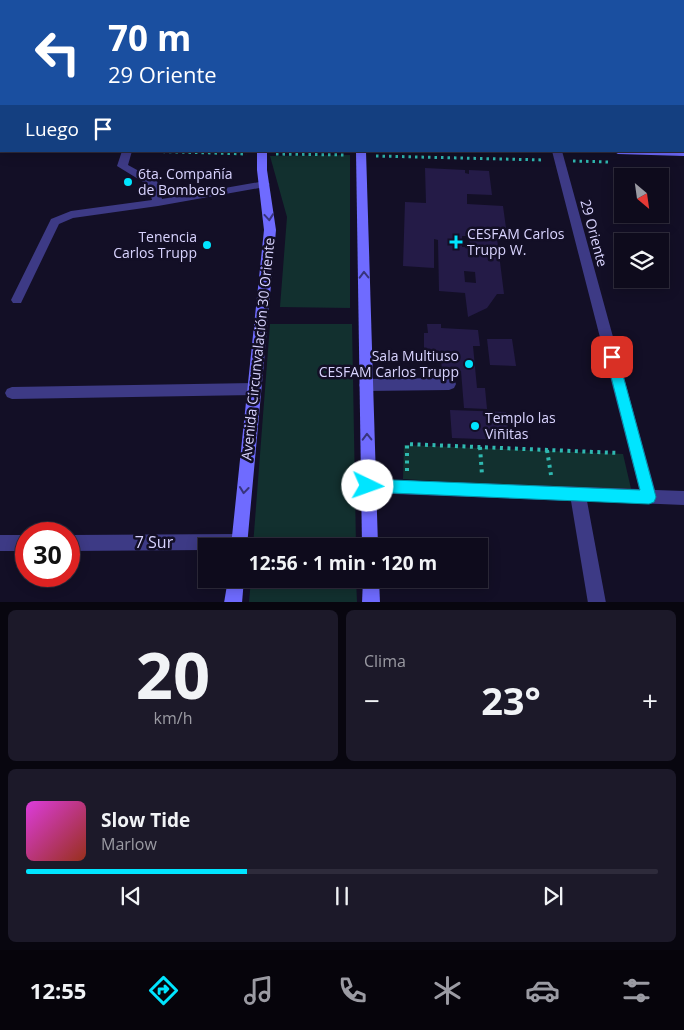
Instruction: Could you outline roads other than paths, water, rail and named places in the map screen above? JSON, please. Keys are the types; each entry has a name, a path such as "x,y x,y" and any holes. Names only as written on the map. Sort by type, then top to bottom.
{"main road":[{"name":"Avenida Circunvalación 30 Oriente","path":"240,538 270,230 262,170 262,152"},
{"path":"361,153 370,538"},
{"path":"618,157 684,154"},
{"path":"233,602 235,588"},
{"path":"371,588 372,602"}],"street":[{"path":"127,152 122,166 153,183 158,203"},
{"name":"29 Oriente","path":"558,156 649,497"},
{"path":"17,300 55,222 71,216 264,184"},
{"path":"366,385 449,384"},
{"path":"12,393 254,389"},
{"path":"368,486 684,498"},
{"path":"578,494 597,602"},
{"name":"7 Sur","path":"80,542 198,544"},
{"path":"0,543 15,543"}],"place":[{"name":"6ta. Compañía de Bomberos","path":"128,182"},
{"name":"CESFAM Carlos Trupp W.","path":"456,242"},
{"name":"Tenencia Carlos Trupp","path":"207,245"},
{"name":"Sala Multiuso CESFAM Carlos Trupp","path":"469,364"},
{"name":"Templo las Viñitas","path":"475,426"}]}
